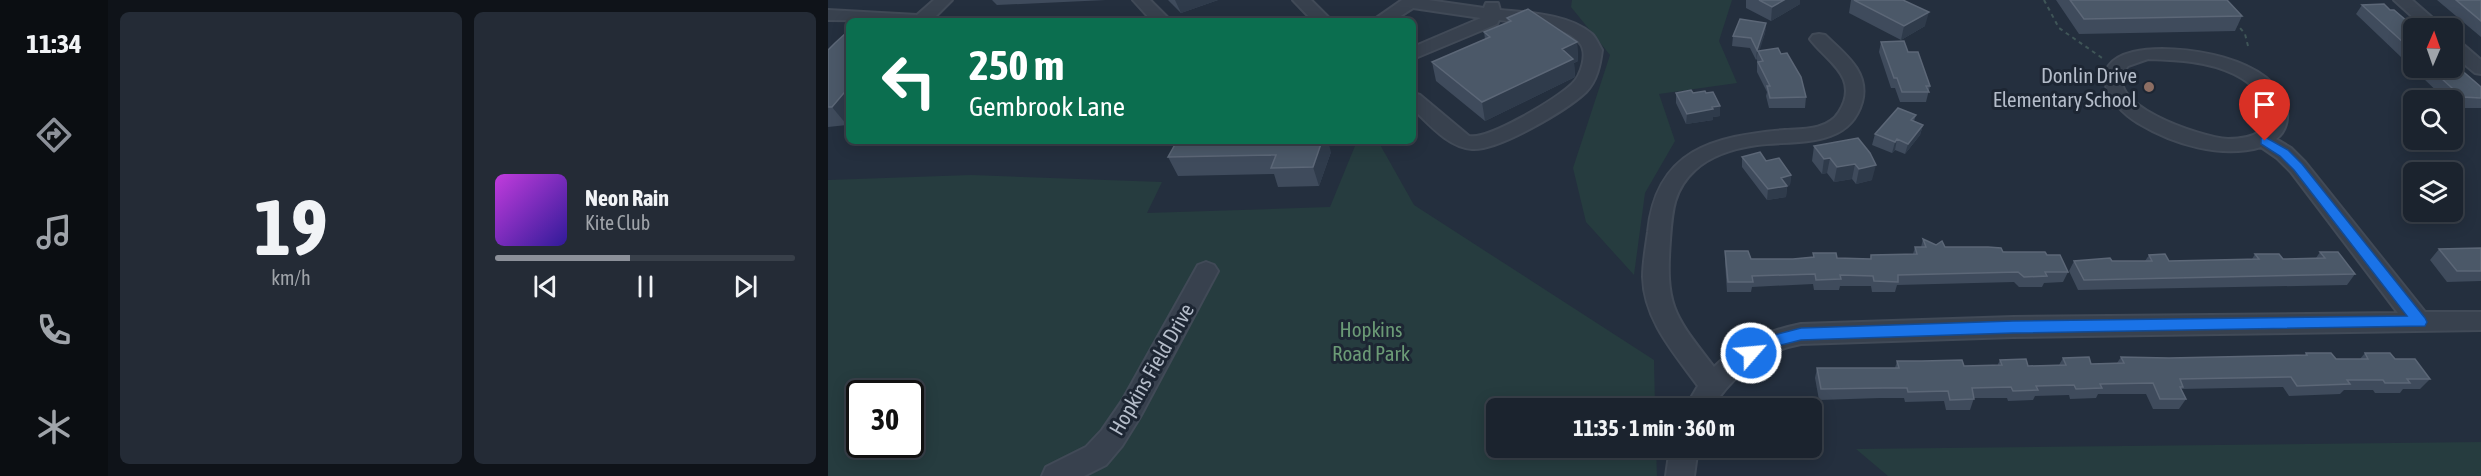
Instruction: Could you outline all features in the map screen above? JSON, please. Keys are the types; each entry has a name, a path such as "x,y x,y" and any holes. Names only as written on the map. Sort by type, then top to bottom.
{"street":[{"path":"849,15 864,0"},
{"path":"924,18 944,0"},
{"path":"1141,0 1159,18"},
{"path":"1301,0 1320,18"},
{"path":"2402,0 2423,18"},
{"path":"1385,18 1410,1 1492,7 1556,23 1582,35 1593,51 1593,62 1584,83 1578,89 1498,138 1478,144 1464,142 1416,102"},
{"path":"1416,53 1491,20 1492,7"},
{"path":"828,15 866,18"},
{"path":"1713,386 1672,331 1661,310 1655,278 1661,208 1670,184 1689,164 1715,149 1756,139 1817,134 1842,122 1849,113 1855,92 1849,68 1820,39"},
{"path":"2463,53 2481,69"},
{"path":"2148,54 2181,54 2219,62 2244,71 2262,85 2274,102 2278,125 2265,141 2238,147 2208,143 2161,127 2133,110 2120,96 2113,81 2116,68 2123,61 2148,54"},
{"path":"2265,141 2284,153 2298,167 2419,322"},
{"name":"Hopkins Field Drive","path":"1056,476 1096,456 1112,438 1131,409 1206,271"},
{"path":"1705,398 1734,364 1768,342 1801,334 2013,327 2481,321"},
{"path":"1680,476 1682,458"}],"path":[{"path":"2043,0 2059,28 2116,68"},
{"path":"2231,17 2245,34 2249,50"}],"green space":[{"path":"1572,0 1732,0 1719,41 1737,83 1659,94 1675,141 1645,193 1634,275 1586,222 1573,168 1610,55 1571,7"},
{"name":"Hopkins Road Park","path":"1356,144 1380,144 1414,205 1654,360 1655,398 1486,398 1486,458 1656,458 1657,476 828,476 828,180 971,175 1162,182 1147,213 1330,207"},
{"path":"2481,442 2481,476 1888,476 1856,449"}],"building":[{"path":"1759,0 1784,0 1772,7"},
{"path":"1854,0 1903,0 1929,12 1904,26"},
{"path":"2070,0 2227,0 2242,16 2084,19"},
{"path":"2456,0 2481,0 2481,21"},
{"path":"2384,4 2403,18 2403,42 2362,5"},
{"path":"1528,9 1577,42 1562,49 1573,59 1482,102 1432,62 1490,37 1484,32 1511,21 1507,18"},
{"path":"1740,19 1766,23 1757,50 1751,38 1733,36"},
{"path":"846,33 846,91 832,107 828,107 828,50"},
{"path":"1904,41 1908,52 1918,52 1930,86 1926,86 1929,92 1902,92 1897,78 1894,78 1881,42"},
{"path":"1778,48 1781,54 1787,53 1801,77 1806,97 1770,98 1767,86 1770,86 1758,62 1763,61 1758,51"},
{"path":"2463,71 2481,87 2481,98 2463,97 2463,90 2454,90 2441,78 2463,78"},
{"path":"1691,90 1693,93 1713,92 1720,106 1687,114 1676,93"},
{"path":"1898,108 1916,115 1911,120 1923,125 1908,144 1897,139 1895,142 1875,134"},
{"path":"1858,138 1876,165 1859,169 1855,164 1837,167 1830,158 1824,159 1814,146"},
{"path":"1175,144 1321,144 1313,167 1271,168 1276,155 1168,157"},
{"path":"1760,152 1766,161 1779,158 1791,175 1781,178 1787,186 1768,189 1742,157"},
{"path":"1923,239 1936,245 1942,241 1945,247 1988,247 2001,248 2003,252 2045,252 2047,255 2060,255 2068,272 2045,272 2047,276 2024,277 2018,272 1898,275 1898,282 1874,281 1873,276 1840,275 1841,279 1816,280 1815,274 1752,276 1753,282 1728,282 1725,251 1748,251 1751,259 1793,259 1814,257 1813,253 1836,253 1837,258 1871,259 1871,255 1917,254 1915,247 1926,247"},
{"path":"2481,248 2481,271 2457,271 2439,249"},
{"path":"2320,252 2338,252 2355,274 2084,280 2074,261 2110,258 2112,261 2152,261 2149,255 2165,254 2169,261 2259,259 2255,254 2279,254 2283,259 2325,258"},
{"path":"2306,353 2331,353 2336,359 2368,359 2365,353 2390,353 2395,359 2415,359 2430,379 2407,379 2410,383 2347,380 2350,384 2297,386 2291,377 2180,379 2183,387 2180,387 2186,399 2160,399 2153,383 2100,384 2102,388 2076,389 2074,385 2036,386 2038,390 2013,391 2011,387 1972,388 1974,399 1950,400 1948,391 1908,392 1907,388 1821,389 1817,368 1899,368 1897,361 1962,360 1964,366 2002,365 2000,360 2026,359 2028,366 2066,365 2063,358 2089,357 2091,364 2124,363 2121,357 2307,355"}],"place":[{"name":"Donlin Drive Elementary School","path":"2149,87"}],"route":[{"path":"1751,353 1768,342 1801,334 2013,327 2419,322 2298,167 2284,153 2265,141"}]}
